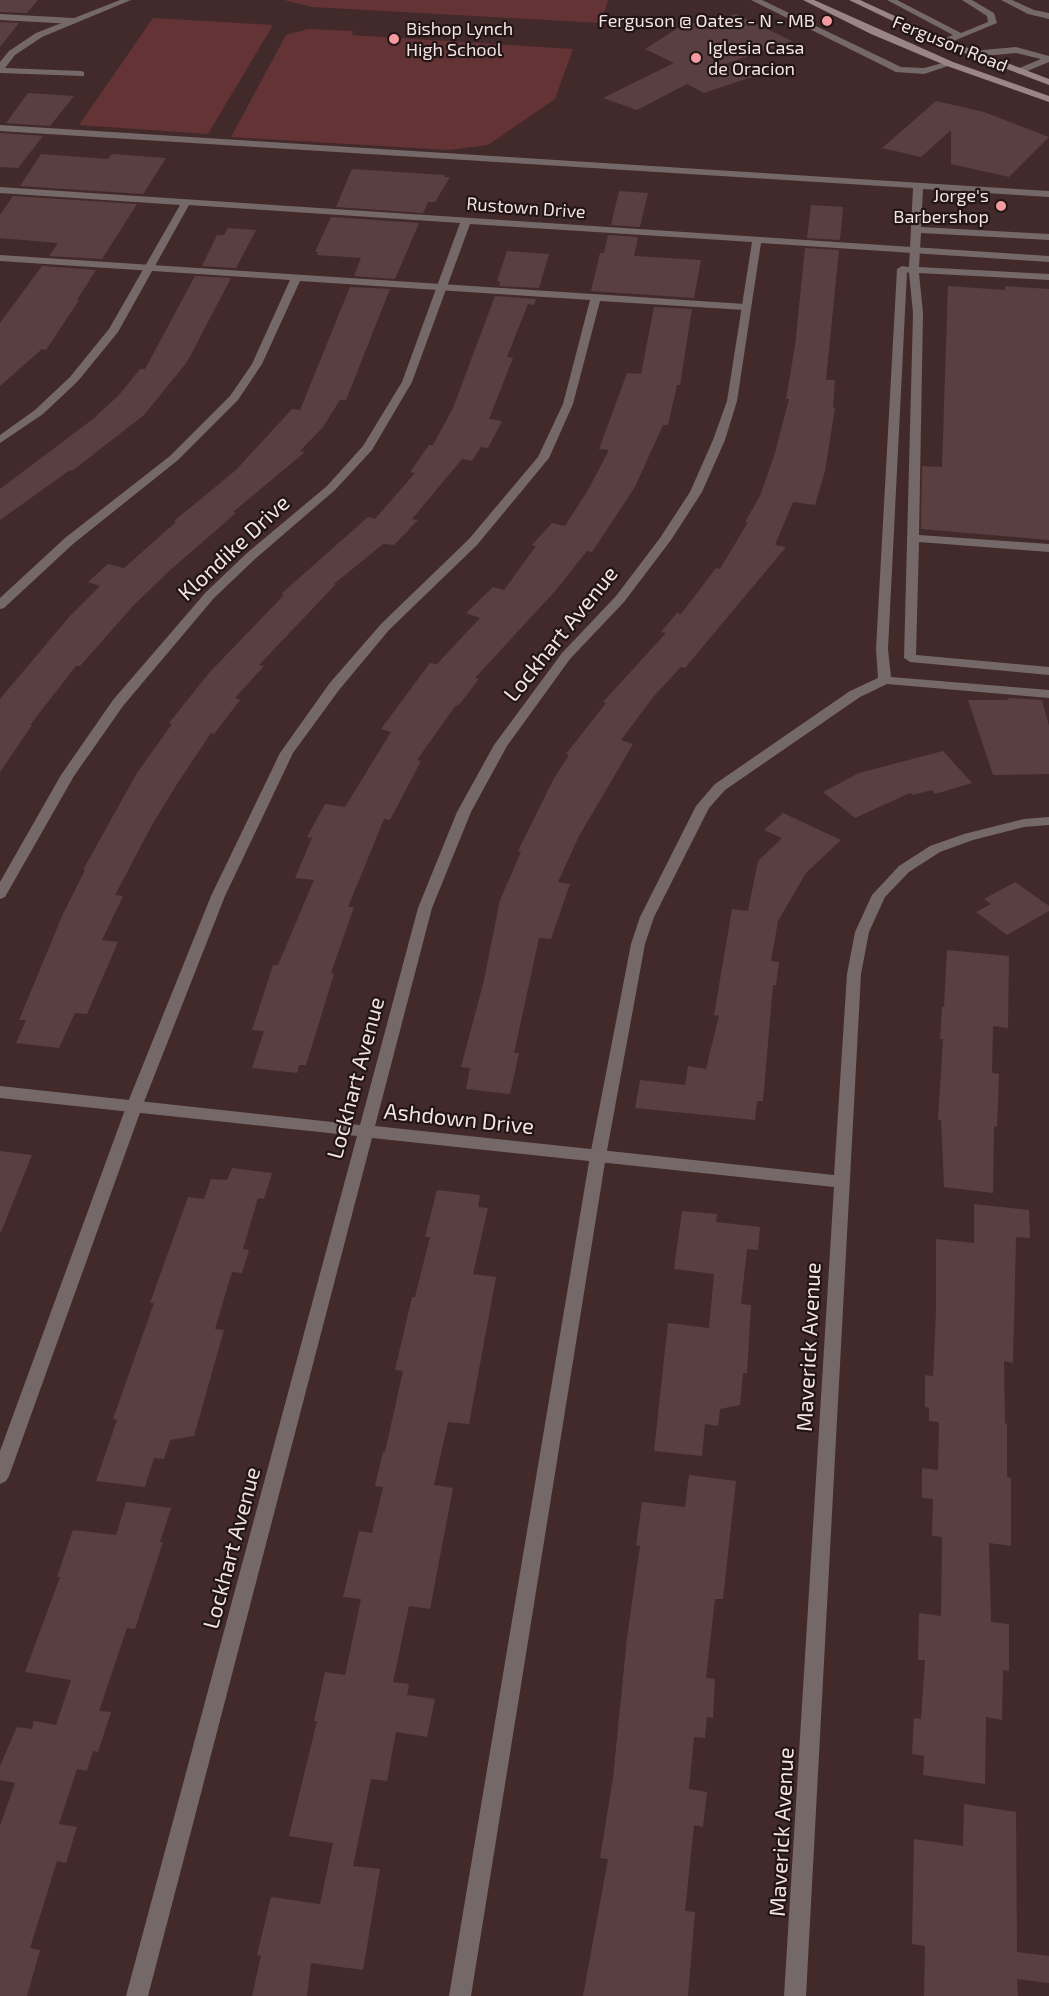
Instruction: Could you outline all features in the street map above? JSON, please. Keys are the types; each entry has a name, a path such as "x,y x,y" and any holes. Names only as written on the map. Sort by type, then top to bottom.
{"main road":[{"name":"Ferguson Road","path":"807,0 951,64 1049,99"},
{"name":"Ferguson Road","path":"853,0 944,42 1049,82"},
{"path":"951,64 973,54"}],"street":[{"path":"0,69 12,53 39,35 127,0"},
{"path":"755,0 898,70 924,70 951,64"},
{"path":"891,0 961,36"},
{"path":"944,42 993,23 991,15 966,0"},
{"path":"1005,0 1031,12 1049,16"},
{"path":"0,17 73,21"},
{"path":"973,54 1016,50 1049,59"},
{"path":"1020,71 1049,59"},
{"path":"1038,64 1049,68"},
{"path":"0,69 81,74"},
{"path":"0,128 1049,194"},
{"path":"918,186 914,250 918,313 910,658 1049,670"},
{"name":"Rustown Drive","path":"0,190 1049,259"},
{"path":"0,440 39,412 74,379 114,330 186,202"},
{"name":"Klondike Drive","path":"0,894 68,775 124,695 210,595 251,555 331,488 368,448 407,382 466,220"},
{"path":"916,230 1049,237"},
{"name":"Lockhart Avenue","path":"137,1996 425,908 464,812 501,745 566,656 620,599 665,540 696,492 719,440 732,401 757,239"},
{"path":"2,261 149,268 746,308"},
{"path":"885,680 882,649 902,269 1049,278"},
{"path":"0,605 69,541 174,458 234,398 257,364 296,278"},
{"path":"0,1476 134,1107 218,896 287,753 334,687 385,627 473,542 543,458 568,404 596,298"},
{"path":"912,538 1049,548"},
{"path":"460,1996 598,1156 638,944 647,917 703,806 720,787 855,694 885,680 1049,693"},
{"name":"Maverick Avenue","path":"795,1996 854,974 862,932 879,895 904,869 935,849 969,837 1024,823 1049,821"},
{"name":"Ashdown Drive","path":"0,1092 841,1182"}],"shaded area":[{"path":"284,0 608,0 601,23 312,7"},
{"path":"153,18 273,25 208,134 79,125"},
{"path":"308,29 353,31 352,35 573,49 555,99 488,145 449,150 231,137 286,35"}],"building":[{"path":"0,0 38,0 27,13 0,12"},
{"name":"Iglesia Casa de Oracion","path":"736,14 792,41 725,64 752,77 704,93 687,84 637,110 603,98 674,63 645,49 687,22 700,24"},
{"path":"0,22 19,23 0,47"},
{"path":"28,93 74,96 50,126 6,123"},
{"path":"936,101 984,112 1049,137 1009,177 951,164 951,130 921,157 882,148"},
{"path":"0,133 43,136 18,168 0,167"},
{"path":"41,154 108,159 112,154 166,158 143,194 20,186"},
{"path":"352,169 450,177 435,202 428,202 423,213 336,207"},
{"path":"619,191 648,193 640,227 611,225"},
{"path":"13,196 137,204 102,259 49,256 58,243 0,238 0,215"},
{"path":"811,205 843,207 840,240 807,238"},
{"path":"331,217 419,223 395,279 354,276 361,258 317,255 318,252 315,252"},
{"path":"228,228 256,230 236,268 202,266 217,235 224,235"},
{"path":"608,235 638,237 634,256 701,260 694,298 591,291 600,253 604,253"},
{"path":"805,248 839,250 826,380 835,380 833,408 835,408 825,471 815,505 793,502 775,545 786,547 685,668 681,667 654,696 621,740 633,744 579,836 558,882 570,884 551,939 539,938 514,1053 519,1053 510,1094 466,1089 470,1068 461,1067 484,980 500,900 521,852 518,851 553,780 569,755 566,754 606,703 603,702 666,633 661,632 677,613 681,614 716,568 720,569 748,522 745,522 760,496 775,453 789,399 786,399 795,346"},
{"path":"507,251 549,254 539,288 499,286 500,281 497,281"},
{"path":"42,266 96,270 46,350 42,349 0,386 0,323"},
{"path":"195,276 231,278 187,362 144,415 72,471 70,470 0,520 0,489 93,419 119,395 140,369 145,369"},
{"path":"948,286 1005,290 1005,286 1049,289 1049,540 921,529 922,466 942,467"},
{"path":"350,287 390,289 346,400 340,400 323,427 300,451 305,452 233,512 236,513 168,572 133,606 80,666 76,666 30,725 32,725 0,772 0,699 69,617 100,586 88,582 108,564 124,568 176,522 174,521 236,470 292,409 300,410"},
{"path":"495,296 536,299 534,305 528,304 507,357 513,358 489,419 502,421 488,448 481,447 472,461 462,459 412,519 418,520 394,545 383,544 334,584 336,584 259,665 264,666 235,698 240,700 214,734 211,733 177,784 152,825 115,895 123,896 102,940 118,942 87,1014 75,1013 59,1048 16,1043 26,1020 19,1020 63,914 85,870 83,870 137,773 172,724 169,723 209,673 284,595 281,594 368,517 375,519 415,473 410,472 429,445 433,445 453,408"},
{"path":"654,307 692,309 680,385 677,385 668,425 663,425 635,487 592,552 587,551 556,590 475,678 479,679 458,706 456,705 417,760 421,761 390,820 384,819 348,907 354,907 331,973 334,974 306,1065 299,1065 297,1073 252,1068 264,1031 252,1030 273,965 278,965 314,880 295,878 312,838 307,837 325,804 345,807 391,732 381,729 430,663 437,664 480,618 466,613 493,587 504,590 536,546 532,545 552,523 565,526 588,490 609,450 599,449 627,373 641,374"},
{"path":"1007,698 1042,700 1049,726 1049,774 993,775 968,700 1008,700"},
{"path":"943,751 972,783 935,794 932,790 913,795 910,793 855,818 823,792 859,773"},
{"path":"783,813 841,840 806,873 778,921 771,961 779,962 776,985 773,985 763,1101 757,1101 755,1120 635,1108 640,1080 685,1085 688,1066 706,1069 719,1016 714,1015 732,909 748,911 758,861 782,838 764,830"},
{"path":"1015,882 1049,906 1049,911 1007,935 976,912 991,904 984,899"},
{"path":"947,950 1009,956 1008,1028 993,1026 992,1073 999,1074 997,1127 994,1126 993,1193 944,1187 941,1120 938,1120 943,1039 940,1039"},
{"path":"0,1151 32,1155 1,1232 0,1232"},
{"path":"232,1168 272,1173 264,1199 258,1198 243,1249 249,1250 242,1273 232,1272 215,1329 224,1330 194,1436 170,1440 164,1459 154,1458 145,1487 96,1481 117,1420 113,1419 154,1303 150,1303 188,1197 204,1199 211,1179 227,1180"},
{"path":"437,1190 480,1195 478,1207 488,1208 473,1274 496,1277 469,1424 448,1422 434,1485 453,1488 430,1609 409,1606 393,1682 409,1684 407,1695 435,1699 427,1737 396,1732 387,1781 371,1779 353,1866 380,1869 363,1970 311,1963 307,1996 252,1996 261,1956 257,1955 271,1897 320,1904 333,1843 289,1836 317,1721 314,1721 325,1672 345,1675 361,1599 343,1597 359,1531 372,1533 383,1487 375,1486 403,1371 395,1370 412,1297 415,1297 430,1237 425,1237"},
{"path":"974,1204 1029,1210 1030,1238 1016,1237 1013,1363 1004,1361 1007,1477 1011,1478 1011,1546 989,1543 991,1622 1009,1624 1009,1671 1003,1670 1002,1720 986,1717 985,1784 923,1775 924,1756 912,1754 914,1718 921,1719 925,1660 918,1660 919,1613 941,1616 942,1537 932,1536 933,1499 922,1498 922,1468 938,1470 939,1422 929,1421 929,1408 925,1407 925,1375 933,1376 936,1239 974,1243"},
{"path":"682,1211 717,1214 716,1222 760,1227 758,1250 747,1249 741,1304 751,1305 747,1373 743,1373 740,1405 720,1409 718,1426 705,1424 702,1456 654,1451 668,1323 709,1328 714,1274 674,1269"},
{"path":"689,1475 736,1481 723,1599 715,1599 706,1678 715,1679 713,1718 707,1717 705,1738 694,1737 689,1789 707,1792 703,1827 694,1825 685,1911 695,1912 688,1996 583,1996 608,1859 600,1858 613,1778 627,1638 640,1546 636,1545 642,1502 685,1507"},
{"path":"126,1502 171,1508 160,1542 163,1542 135,1629 127,1628 99,1711 111,1712 98,1752 93,1751 87,1771 77,1769 59,1824 77,1827 66,1863 57,1861 30,1948 40,1950 27,1996 0,1996 0,1826 15,1783 0,1780 0,1766 17,1727 32,1729 34,1721 56,1725 71,1680 25,1672 60,1577 57,1577 73,1530 116,1535"},
{"path":"964,1804 1016,1812 1017,1952 1049,1956 1049,1983 1017,1979 1018,1996 924,1996 925,1946 912,1944 914,1839 963,1846"}],"place":[{"name":"Ferguson @ Oates - N - MB","path":"827,21"},
{"name":"Bishop Lynch High School","path":"394,39"},
{"name":"Iglesia Casa de Oracion","path":"696,58"},
{"name":"Jorge's Barbershop","path":"1001,206"}]}
